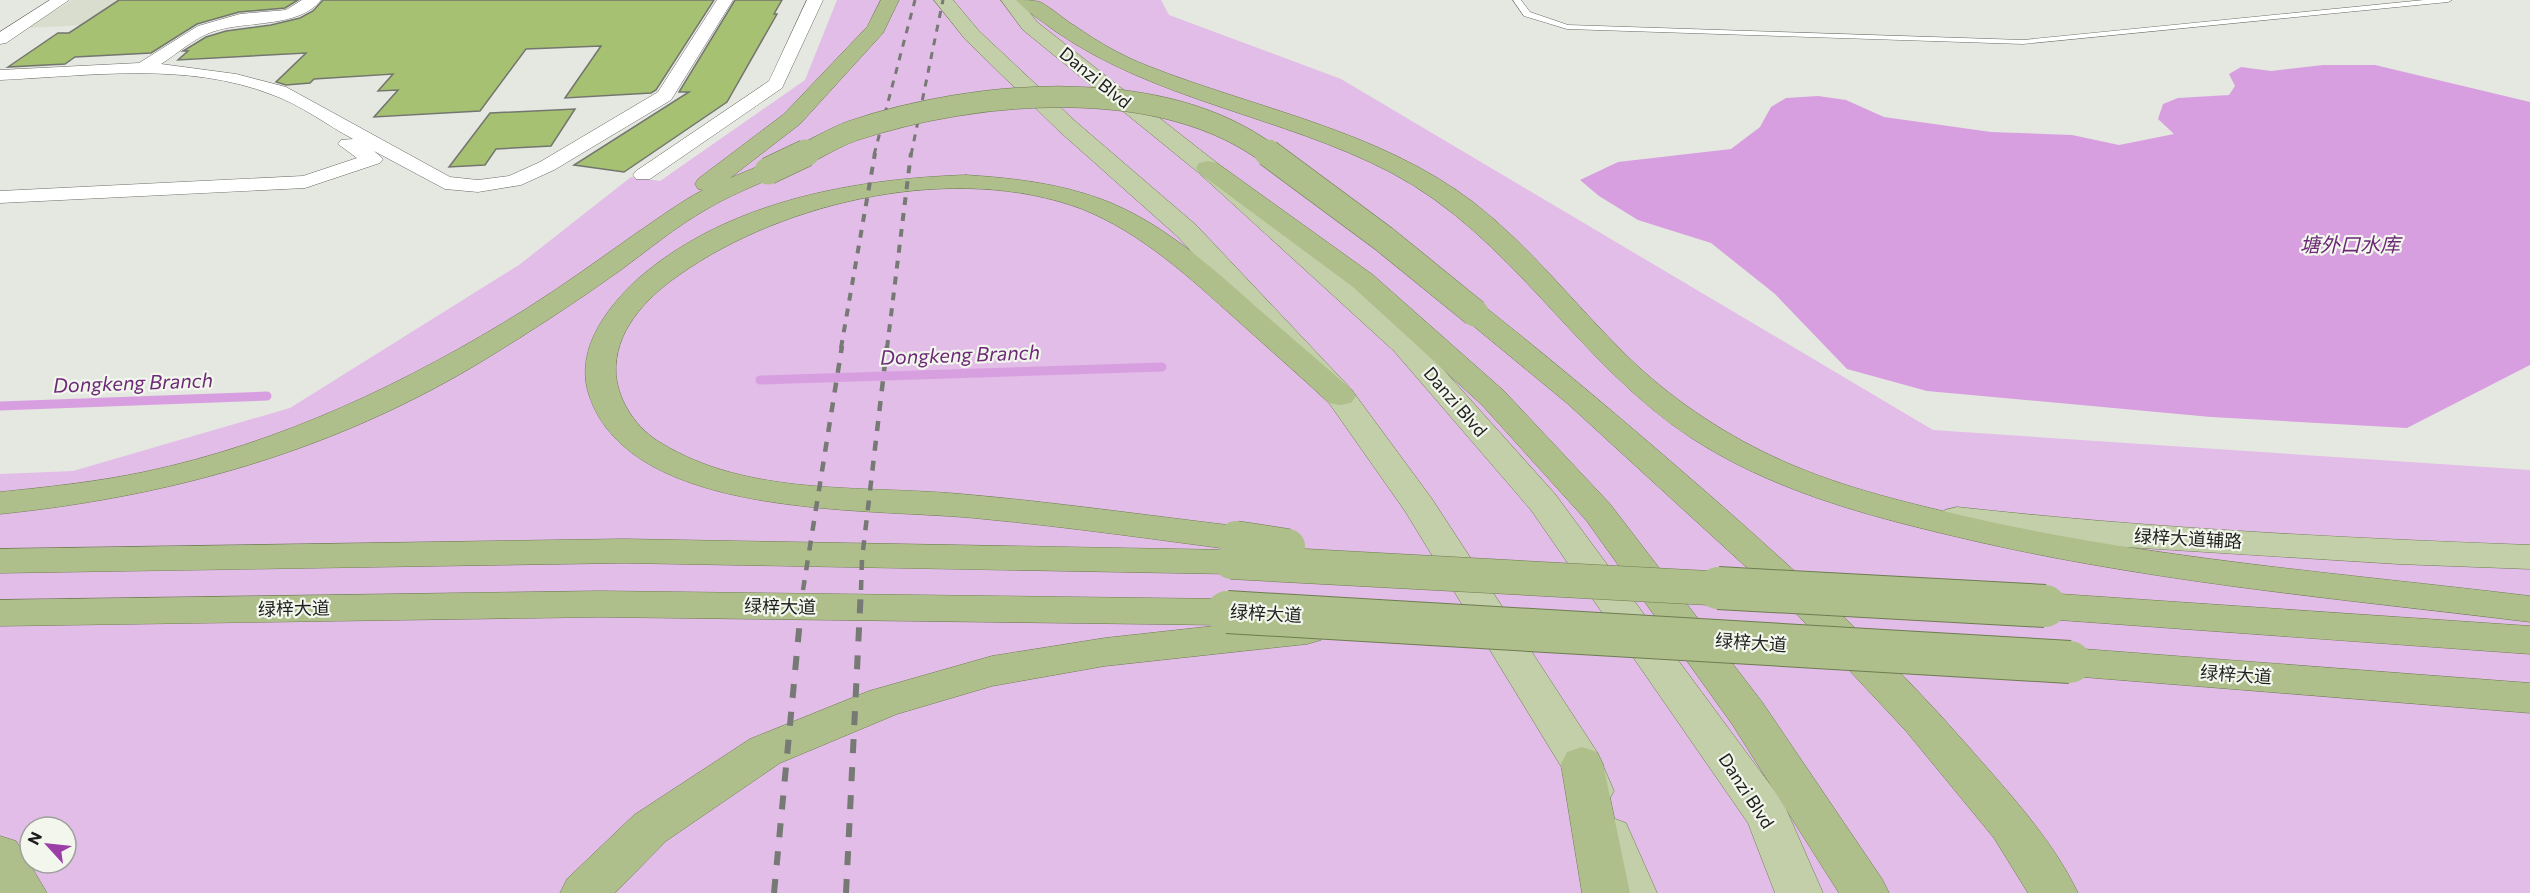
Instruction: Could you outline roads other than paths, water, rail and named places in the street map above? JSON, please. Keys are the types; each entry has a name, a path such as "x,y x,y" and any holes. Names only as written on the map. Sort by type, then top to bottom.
{"highway":[{"path":"537,315 792,119 876,29 890,0"},
{"path":"1024,0 1088,44 1137,69 1302,125 1379,155 1436,188 1475,215 1512,248 1616,362 1661,402 1728,446 1779,472 1848,498 1998,537 2136,562 2530,609"},
{"path":"0,503 108,491 186,473 273,449 348,418 417,385 537,315 698,203 850,132 919,112 1006,98 1102,98 1195,115 1257,145 1383,239 1579,397 1805,600 1921,720 2010,825 2054,893"},
{"path":"1208,168 1363,281 1493,398 1598,512 1747,713 1865,893"},
{"path":"1340,396 1192,264 1125,219 1065,195 992,184 903,185 858,191 810,203 734,231 692,253 639,292 616,319 603,346 600,373 604,398 622,427 647,449 691,471 760,489 825,497 957,504 1234,550 1497,576 2045,606 2530,640"},
{"path":"0,561 624,551 1234,550"},
{"name":"绿梓大道","path":"0,613 600,604 1224,626 1394,621 2070,663 2530,698"},
{"path":"584,893 650,828 765,751 884,702 992,671 1105,652 1224,626"},
{"path":"1582,764 1606,893"},
{"path":"0,855 23,893"}],"main road":[{"path":"943,0 972,35 1067,126 1187,231 1340,396 1420,507 1582,764 1633,893"},
{"name":"Danzi Blvd","path":"1010,0 1030,26 1208,168 1405,345 1543,502 1767,815 1799,893"},
{"name":"绿梓大道辅路","path":"1848,498 1966,520 2078,532 2398,552 2530,557"}],"street":[{"path":"0,39 61,0"},
{"path":"143,68 204,29 232,20 291,14 313,0"},
{"path":"0,77 143,68 195,72 236,79 280,91 445,183 478,186 514,181 547,166 665,96 725,0"},
{"path":"644,175 776,84 815,0"},
{"path":"0,77 134,74 183,77 224,84 267,96 374,159 305,182 0,197"}],"lane":[{"path":"1517,0 1527,14 1567,27 2023,42 2396,2 2448,0"}],"water":[{"name":"塘外口水库","path":"2323,65 2375,65 2530,102 2530,365 2407,428 2211,417 1927,391 1847,369 1775,294 1711,243 1638,220 1599,196 1580,180 1618,162 1731,149 1760,127 1771,107 1786,98 1818,96 1846,100 1884,117 1991,132 2072,135 2119,145 2174,134 2158,119 2163,104 2178,98 2229,95 2235,86 2229,74 2241,67 2271,71"}],"waterway":[{"name":"Dongkeng Branch","path":"760,380 1162,367"},
{"name":"Dongkeng Branch","path":"0,406 267,396"}],"railway":[{"path":"874,155 915,0"},
{"path":"911,155 943,0"},
{"path":"841,348 875,153"},
{"path":"887,348 911,153"},
{"path":"803,590 842,346"},
{"path":"861,590 862,559 887,346"},
{"path":"774,893 803,588"},
{"path":"846,893 861,588"}]}
